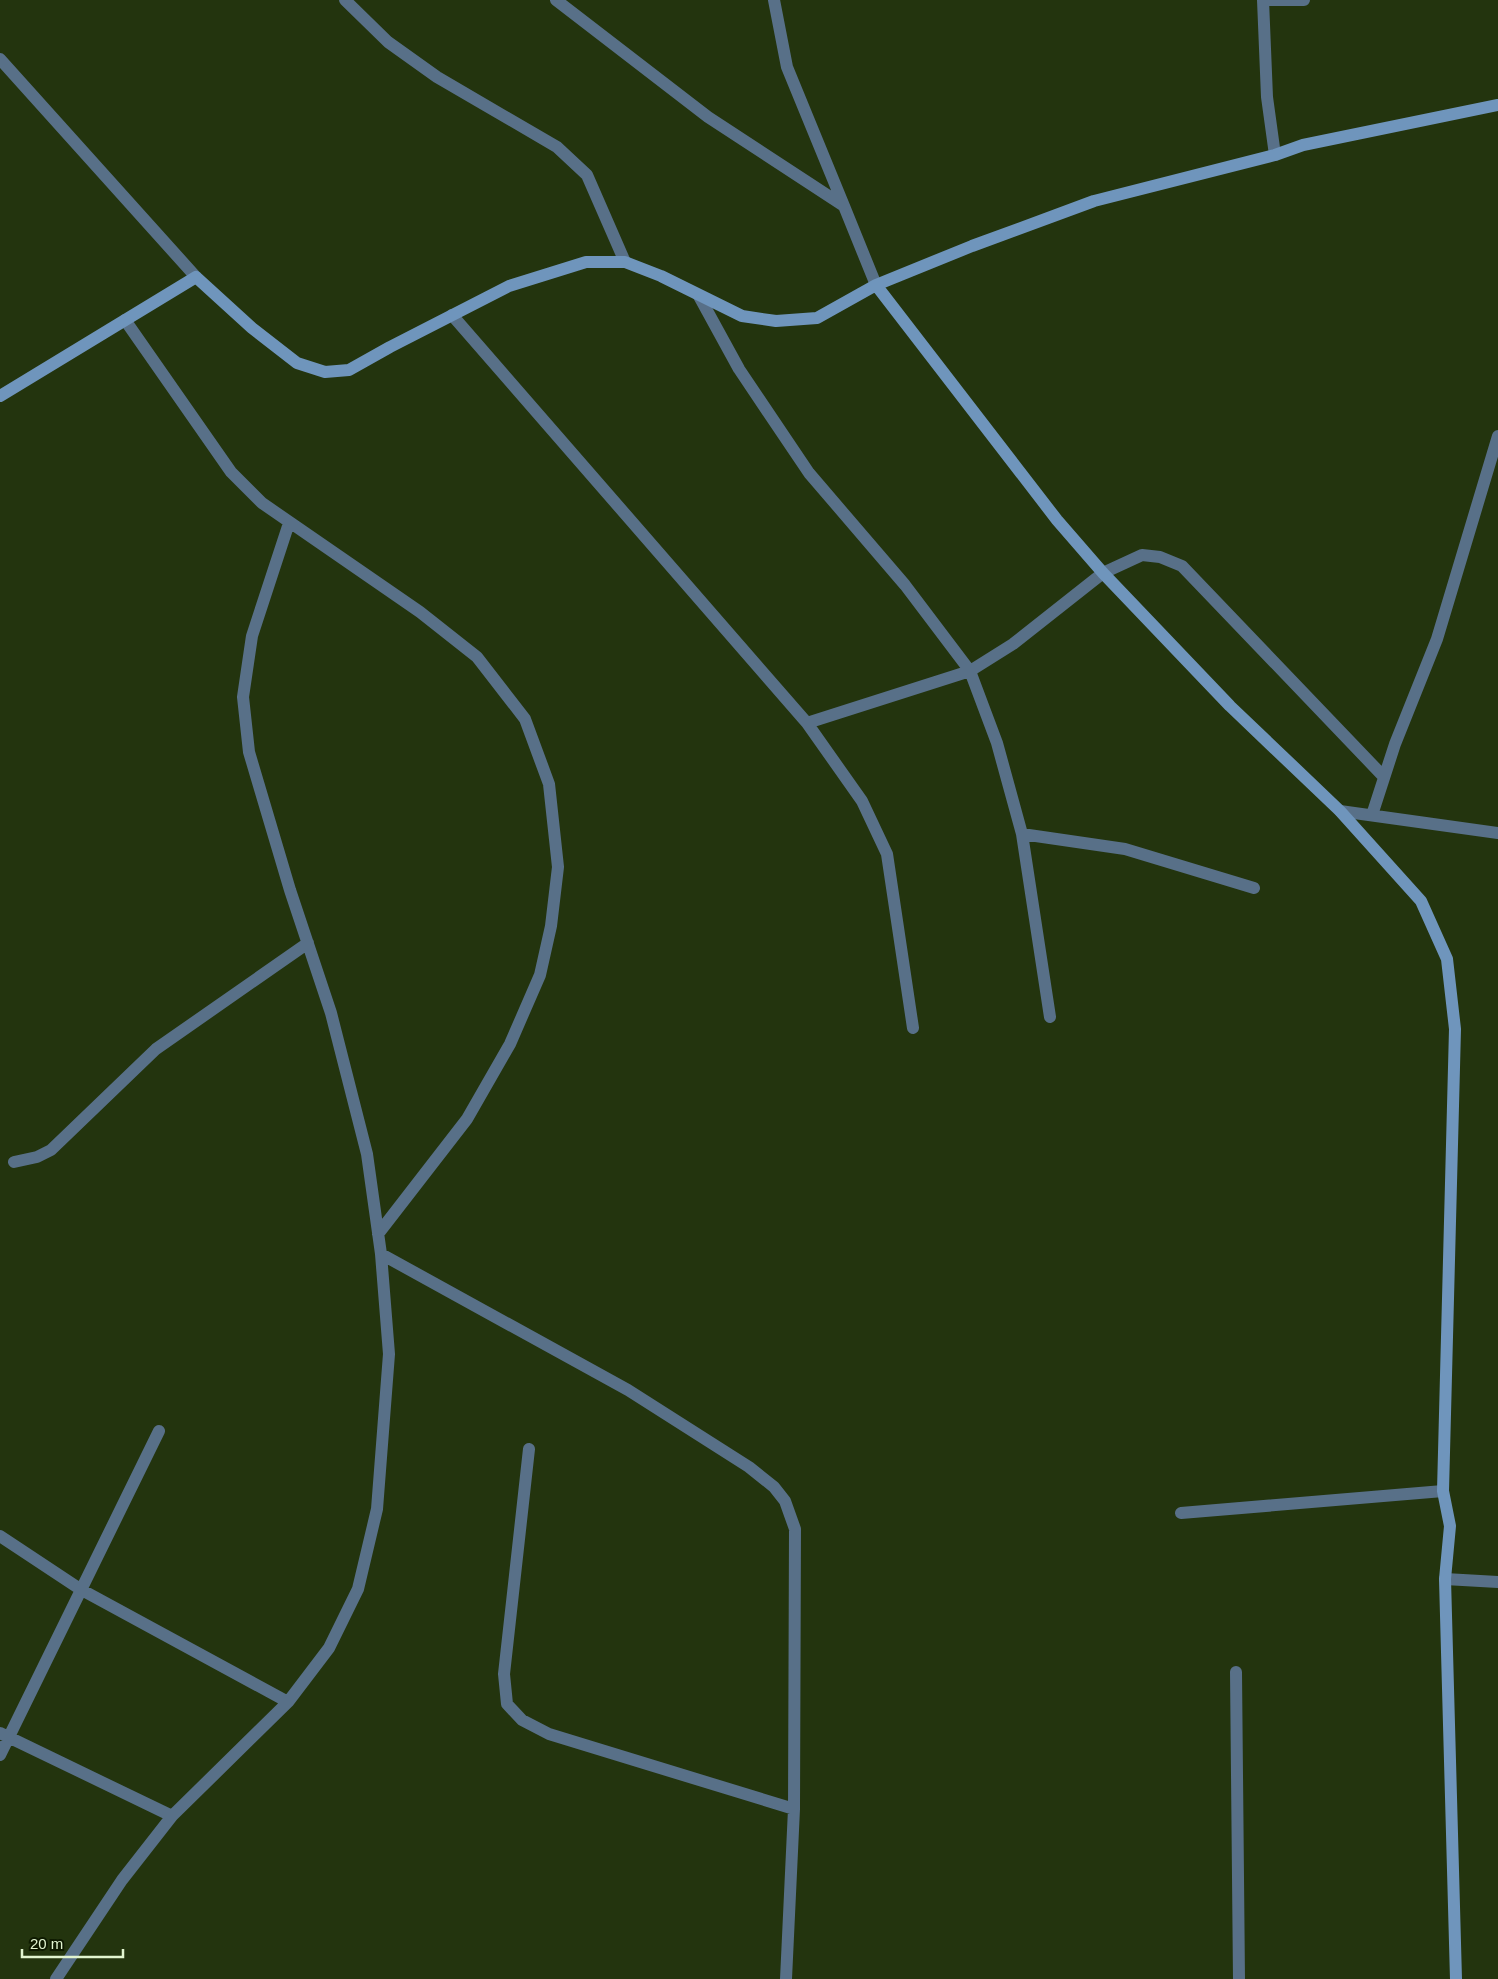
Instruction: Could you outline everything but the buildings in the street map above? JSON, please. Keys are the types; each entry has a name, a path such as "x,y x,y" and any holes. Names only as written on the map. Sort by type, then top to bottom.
{"street":[{"path":"345,0 388,42 437,77 557,147 587,175 624,262"},
{"path":"556,0 708,117 844,206"},
{"path":"774,0 787,67 876,285 1057,520 1102,573 1230,706 1340,811 1421,901 1446,959 1454,1030 1443,1491 1450,1526 1445,1578 1456,1979"},
{"path":"1275,155 1267,97 1264,0 1304,0"},
{"path":"0,59 196,277 252,328 297,363 325,372 349,370 508,286 586,262 624,262 662,276 742,316 776,321 816,318 876,285 972,246 1094,201 1275,155 1303,145 1498,105"},
{"path":"0,396 196,277"},
{"path":"699,296 739,369 809,473 905,585 970,671 997,743 1022,834 1050,1017"},
{"path":"452,315 807,723 862,801 887,854 913,1028"},
{"path":"126,320 231,472 262,503 420,612 477,657 525,719 549,784 558,867 552,926 540,975 510,1044 467,1119 378,1234"},
{"path":"1372,815 1395,744 1437,639 1498,436"},
{"path":"56,1979 122,1880 172,1816 288,1702 329,1648 358,1589 377,1509 389,1354 381,1254 367,1154 331,1013 249,752 243,697 252,636 289,523"},
{"path":"807,723 970,671 1012,644 1102,573 1142,555 1160,556 1182,566 1384,777"},
{"path":"1340,811 1498,833"},
{"path":"1022,834 1125,849 1254,888"},
{"path":"14,1162 37,1157 51,1150 156,1049 308,943"},
{"path":"381,1254 628,1390 749,1466 774,1487 785,1501 795,1529 794,1809 786,1979"},
{"path":"0,1756 5,1736 159,1431"},
{"path":"529,1449 504,1674 507,1704 522,1720 549,1734 794,1809"},
{"path":"1181,1513 1443,1491"},
{"path":"0,1536 80,1589 288,1702"},
{"path":"1445,1578 1498,1582"},
{"path":"1236,1672 1239,1979"},
{"path":"5,1736 172,1816"}]}
